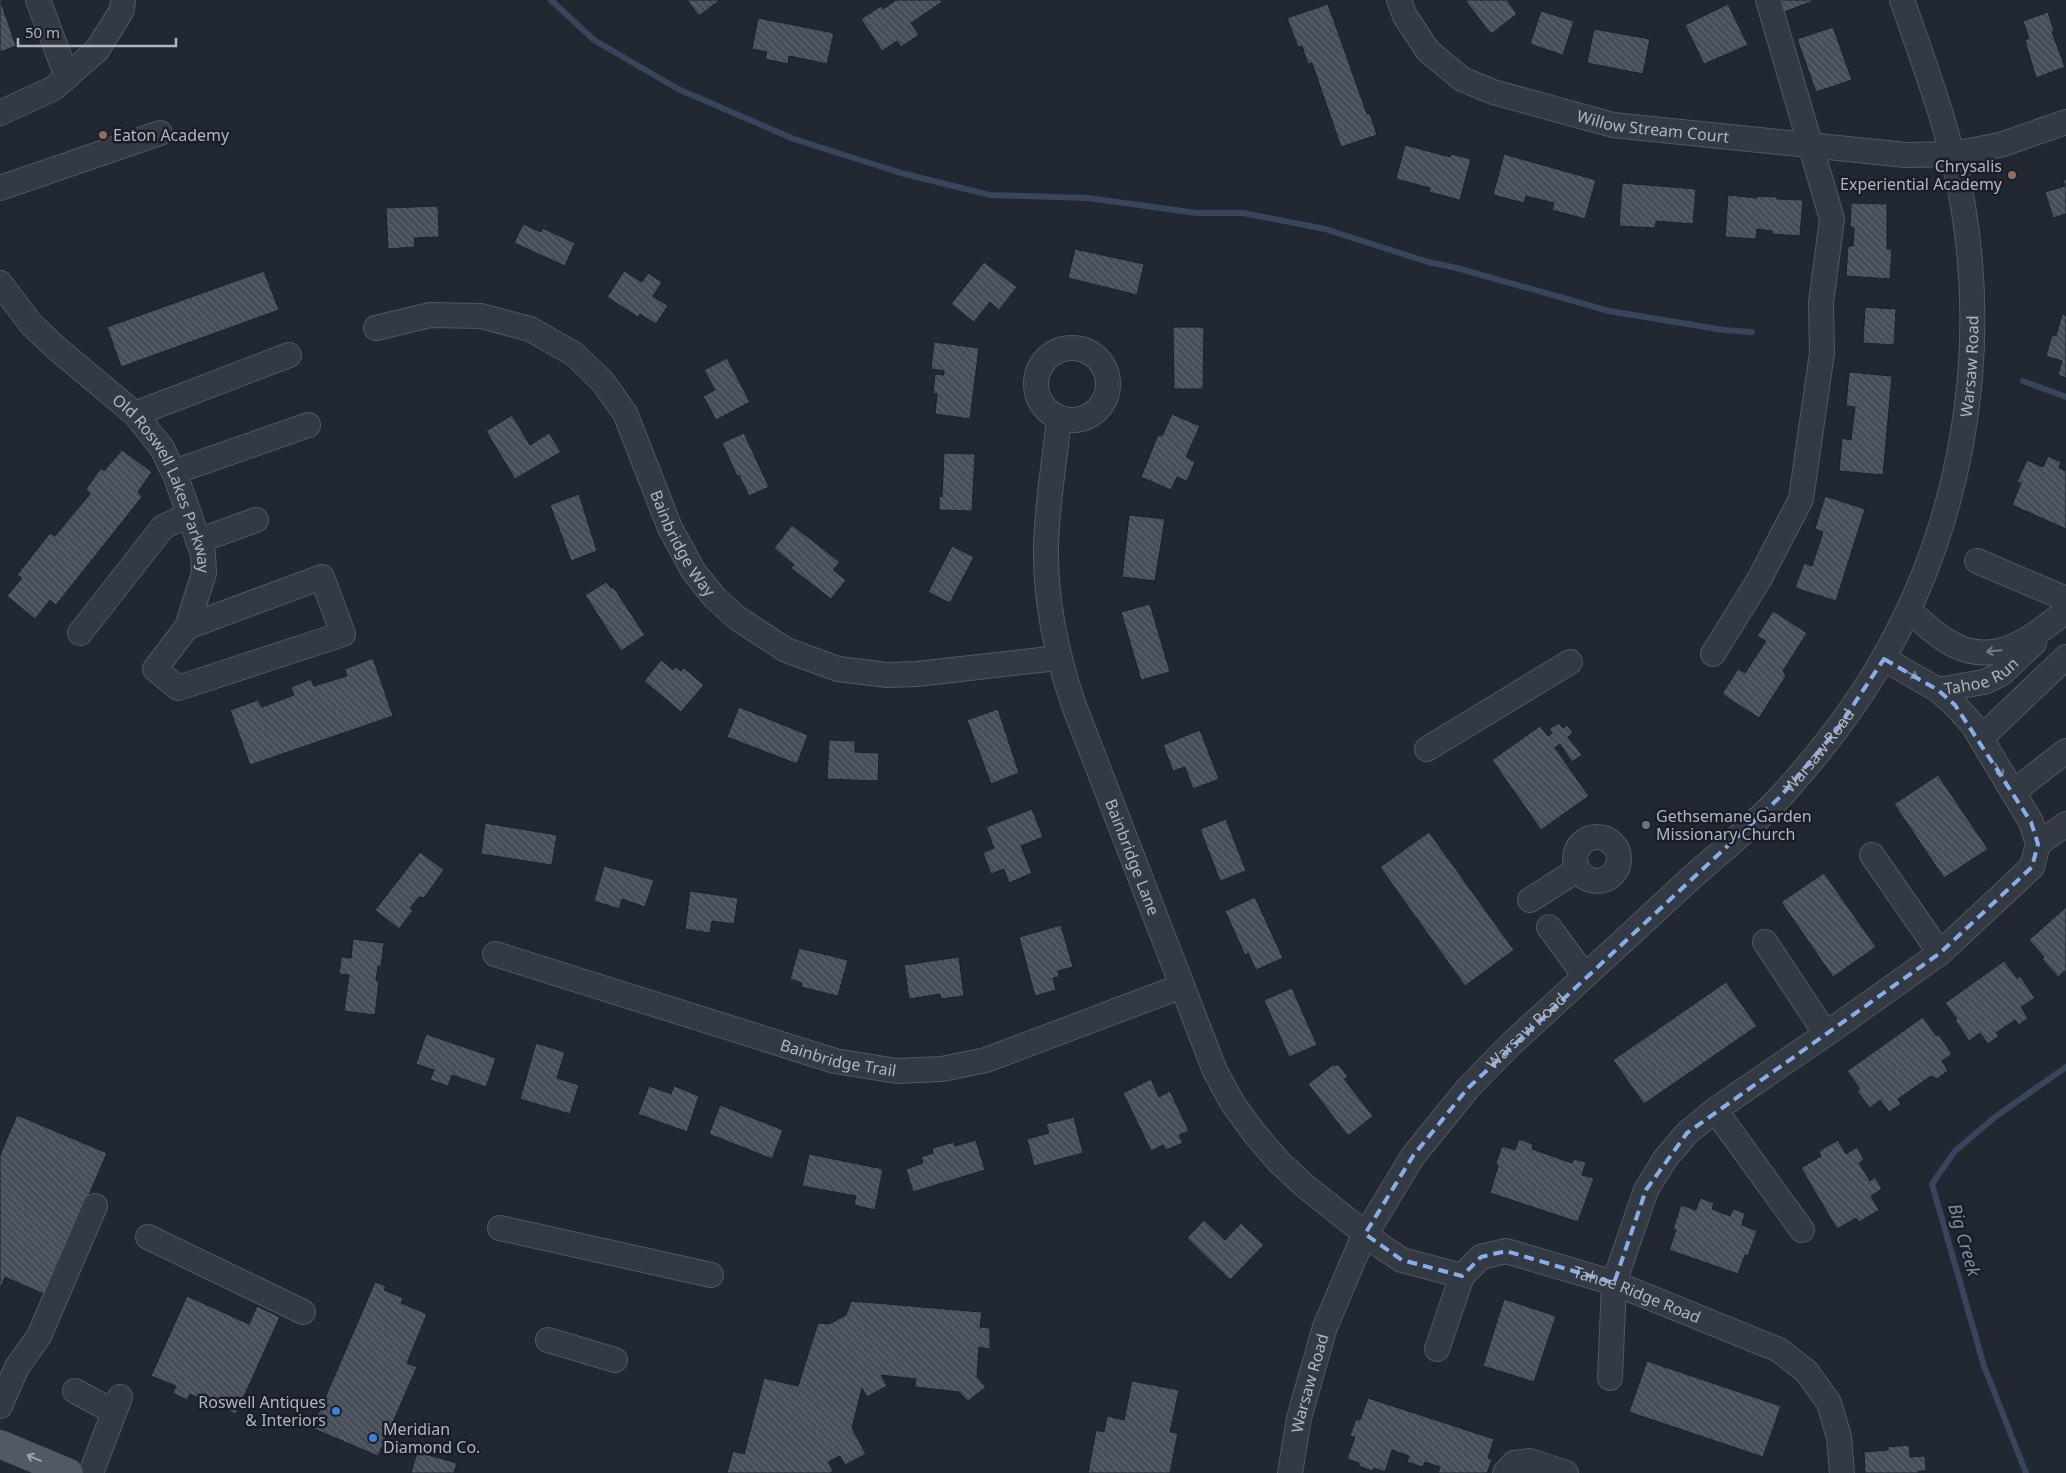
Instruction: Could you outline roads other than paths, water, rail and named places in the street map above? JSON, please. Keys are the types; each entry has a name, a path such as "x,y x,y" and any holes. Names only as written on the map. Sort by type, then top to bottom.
{"main road":[{"path":"0,1444 69,1473"}],"street":[{"path":"38,0 67,77"},
{"path":"0,113 54,88 97,50 122,10 123,0"},
{"name":"Willow Stream Court","path":"1400,0 1405,16 1428,51 1462,79 1493,92 1613,125 1906,155 1953,154 2000,145 2066,122"},
{"path":"1713,654 1760,578 1801,500 1822,352 1821,303 1832,219 1768,0"},
{"name":"Warsaw Road","path":"1290,1473 1299,1418 1325,1326 1365,1234 1413,1156 1468,1088 1510,1044 1780,797 1836,731 1884,659 1909,610 1930,558 1948,502 1962,445 1970,387 1973,328 1971,270 1964,211 1953,154 1935,93 1902,0"},
{"path":"0,188 160,133"},
{"name":"Old Roswell Lakes Parkway","path":"0,283 37,330 135,414 162,448 174,472 203,554 204,573 187,627 155,669 178,688 343,634 322,577 187,627"},
{"name":"Bainbridge Way","path":"376,328 430,315 481,316 530,329 574,354 604,382 624,413 670,528 694,572 716,598 737,618 786,650 838,669 888,675 917,674 1058,658"},
{"path":"135,414 289,355"},
{"name":"Bainbridge Lane","path":"1059,418 1046,546 1049,602 1058,658 1072,703 1216,1071 1234,1104 1255,1134 1279,1162 1306,1188 1365,1234"},
{"path":"174,472 308,425"},
{"path":"80,633 163,527 189,515"},
{"path":"198,541 256,520"},
{"path":"1977,561 2066,599"},
{"name":"Tahoe Run","path":"1909,610 1952,644 1975,651 1995,652 2013,648 2028,640 2066,612"},
{"name":"Tahoe Run","path":"1884,659 1938,690 1984,682 2001,674 2066,612"},
{"path":"1980,738 2066,657"},
{"path":"1427,750 1570,662"},
{"path":"1610,1378 1614,1283 1646,1190 1665,1159 1681,1140 1715,1110 1940,953 2032,867 2038,844 2031,822 1973,725 1938,690"},
{"path":"2013,792 2066,751"},
{"path":"2038,844 2066,824"},
{"path":"1872,856 1940,953"},
{"path":"1530,900 1577,870"},
{"path":"1548,927 1585,976"},
{"path":"1765,942 1826,1034"},
{"name":"Bainbridge Trail","path":"495,954 835,1061 897,1071 942,1070 986,1060 1182,986"},
{"path":"1715,1110 1802,1230"},
{"path":"0,1406 17,1367 40,1336 95,1206"},
{"path":"500,1228 711,1275"},
{"path":"1365,1234 1402,1260 1462,1276 1437,1349"},
{"path":"148,1237 303,1312"},
{"name":"Tahoe Ridge Road","path":"1462,1276 1481,1257 1506,1251 1614,1283 1780,1350 1808,1372 1829,1403 1839,1437 1842,1473"},
{"path":"548,1340 615,1360"},
{"path":"75,1392 117,1405 90,1473"},
{"path":"1505,1473 1514,1463 1530,1461 1566,1473"}],"waterway":[{"path":"551,0 594,40 678,89 794,139 901,173 990,195 1088,198 1197,213 1243,213 1325,229 1428,262 1457,268 1609,311 1724,330 1752,332"},
{"path":"2023,381 2066,397"},
{"name":"Big Creek","path":"2026,1473 1984,1366 1932,1184 1955,1151 1995,1117 2066,1067"}],"place":[{"name":"Eaton Academy","path":"103,135"},
{"name":"Chrysalis Experiential Academy","path":"2012,175"},
{"name":"Gethsemane Garden Missionary Church","path":"1646,825"},
{"name":"Roswell Antiques & Interiors","path":"336,1411"},
{"name":"Meridian Diamond Co.","path":"373,1438"}]}
